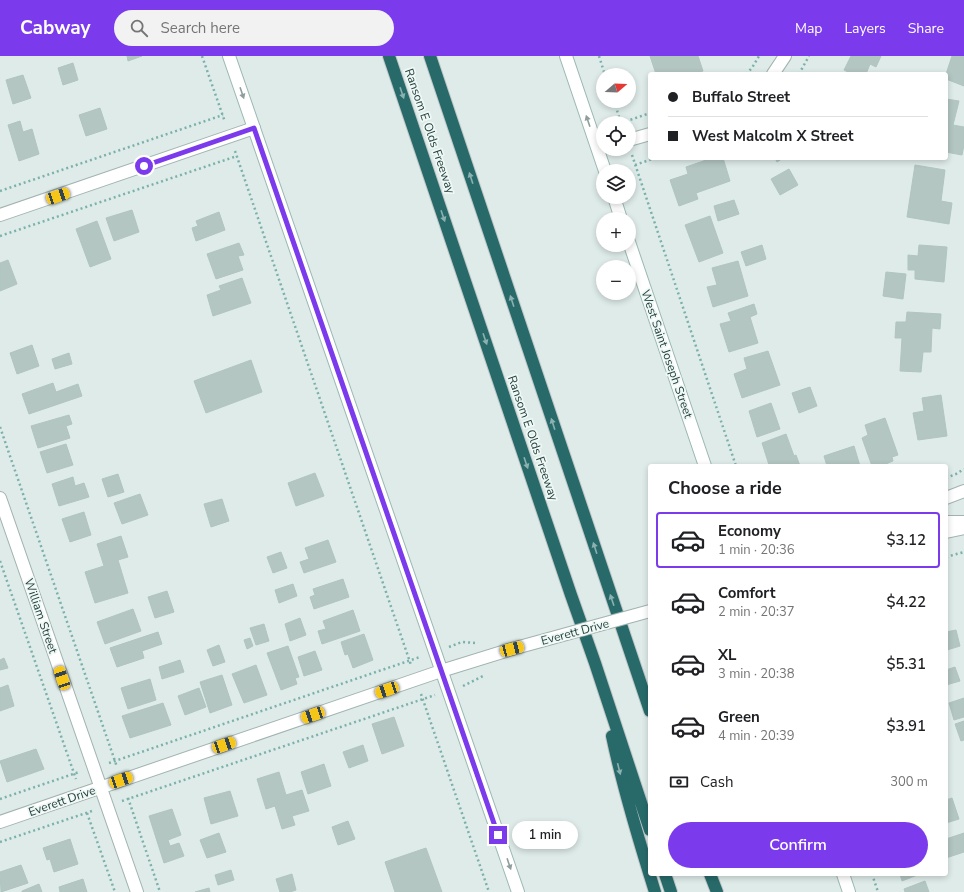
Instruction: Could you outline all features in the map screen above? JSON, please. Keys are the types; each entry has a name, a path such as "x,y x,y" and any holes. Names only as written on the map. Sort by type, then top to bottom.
{"highway":[{"name":"Ransom E Olds Freeway","path":"390,56 648,824"},
{"name":"Ransom E Olds Freeway","path":"430,56 648,705"},
{"path":"599,676 619,767 648,870"},
{"path":"650,876 655,892"},
{"path":"666,876 671,892"},
{"path":"706,876 711,892"},
{"path":"711,876 717,892"}],"street":[{"path":"229,56 518,892"},
{"path":"566,56 596,138"},
{"path":"774,72 785,56"},
{"path":"0,216 254,128"},
{"path":"636,142 648,135"},
{"name":"West Saint Joseph Street","path":"632,252 704,464"},
{"path":"948,497 964,491"},
{"name":"William Street","path":"0,498 137,892"},
{"path":"948,522 964,522"},
{"path":"948,532 964,528"},
{"name":"Everett Drive","path":"0,822 416,680 512,649 648,612"},
{"path":"844,876 849,892"}],"path":[{"path":"202,56 489,892"},
{"path":"599,56 603,68"},
{"path":"748,72 752,68 758,56"},
{"path":"800,72 809,56"},
{"path":"636,118 648,114"},
{"path":"0,191 223,115"},
{"path":"0,236 237,156"},
{"path":"636,165 649,160"},
{"path":"636,168 735,464"},
{"path":"0,427 160,892"},
{"path":"948,477 964,469"},
{"path":"948,556 964,552"},
{"path":"0,561 115,892"},
{"path":"0,799 410,661 462,642 477,643"},
{"path":"0,842 466,685 491,673"},
{"path":"873,876 878,892"}],"building":[{"path":"127,56 142,56 128,61"},
{"path":"650,56 698,56 703,71 700,72 655,72"},
{"path":"851,56 881,56 876,67 870,64 867,72 848,72 844,70"},
{"path":"952,56 964,56 964,86 948,80 948,72 947,72"},
{"path":"73,63 78,80 63,85 58,68"},
{"path":"23,75 31,98 13,104 6,80"},
{"path":"948,99 959,101 953,125 964,127 964,145 962,155 948,152"},
{"path":"100,108 107,129 86,136 79,115"},
{"path":"20,121 23,132 32,129 39,154 19,161 8,125"},
{"path":"706,160 724,160 730,181 696,193 698,199 679,206 670,180 688,174 686,167"},
{"path":"915,165 945,170 941,201 952,203 949,224 907,217"},
{"path":"789,169 798,185 780,195 771,179"},
{"path":"734,200 739,214 718,221 714,206"},
{"path":"132,210 139,232 114,241 106,218"},
{"path":"219,212 225,230 196,241 192,228 198,226 196,221"},
{"path":"710,216 723,253 699,262 685,225"},
{"path":"97,221 111,259 90,267 76,229"},
{"path":"239,243 244,255 238,256 243,270 216,279 207,254"},
{"path":"762,245 766,259 746,266 741,252"},
{"path":"919,245 947,247 944,282 915,279 915,270 908,270 908,255 918,256"},
{"path":"8,260 17,284 0,291 0,263"},
{"path":"738,261 748,296 713,307 707,287 717,285 712,268"},
{"path":"886,272 906,274 903,299 883,296"},
{"path":"242,278 251,303 213,316 207,295 221,290 219,286"},
{"path":"754,304 757,314 750,317 758,343 729,352 720,324 731,321 728,313"},
{"path":"907,312 941,314 940,329 932,328 931,352 923,352 921,372 900,371 902,338 895,338 896,322 906,322"},
{"path":"32,345 39,366 17,374 10,353"},
{"path":"768,351 780,385 742,398 734,374 747,369 744,358"},
{"path":"69,353 72,364 55,369 52,359"},
{"path":"251,360 262,392 206,413 194,381"},
{"path":"53,383 56,392 78,384 82,396 29,414 22,394"},
{"path":"810,387 817,406 799,413 792,393"},
{"path":"941,395 947,436 918,440 913,413 924,411 922,398"},
{"path":"771,403 780,429 757,437 749,411"},
{"path":"69,415 72,424 66,426 70,438 38,448 31,426"},
{"path":"885,418 898,455 892,457 893,461 886,464 871,464 862,438 868,435 865,425"},
{"path":"786,434 794,456 796,455 799,464 769,464 762,443"},
{"path":"66,444 73,465 47,473 40,452"},
{"path":"854,446 859,464 826,464 824,456"},
{"path":"315,473 324,496 296,506 288,483"},
{"path":"118,474 124,492 108,497 102,479"},
{"path":"73,477 75,486 84,483 89,497 59,506 52,484"},
{"path":"140,494 148,515 122,524 114,503"},
{"path":"222,499 229,521 211,527 204,504"},
{"path":"84,512 91,535 70,542 62,519"},
{"path":"121,536 128,557 118,560 128,593 95,603 85,572 104,566 97,544"},
{"path":"328,540 336,562 304,573 300,562 309,559 305,548"},
{"path":"281,552 287,568 273,573 267,557"},
{"path":"343,579 349,597 314,609 310,597 315,595 313,589"},
{"path":"293,584 297,596 279,603 275,590"},
{"path":"167,591 174,612 155,618 148,597"},
{"path":"133,609 141,631 105,644 97,622"},
{"path":"353,610 360,631 322,644 318,631 326,629 323,621"},
{"path":"300,618 306,635 290,641 285,624"},
{"path":"264,624 269,641 256,645 250,628"},
{"path":"956,630 960,646 948,650 948,632"},
{"path":"158,632 162,644 142,651 144,658 117,667 110,648"},
{"path":"364,634 373,660 353,668 348,654 345,655 341,642"},
{"path":"250,638 253,646 247,649 244,640"},
{"path":"219,645 225,662 213,666 207,650"},
{"path":"288,646 299,677 295,678 297,684 281,690 267,653"},
{"path":"315,651 322,670 304,676 298,657"},
{"path":"4,658 8,668 0,670 0,660"},
{"path":"180,660 184,672 162,679 159,667"},
{"path":"256,665 267,695 244,703 232,674"},
{"path":"955,667 960,681 948,684 948,669"},
{"path":"222,675 232,705 210,713 200,682"},
{"path":"150,679 156,700 128,709 121,688"},
{"path":"8,685 14,706 0,711 0,688"},
{"path":"199,688 206,707 185,715 178,696"},
{"path":"964,698 964,717 954,720 949,703"},
{"path":"163,703 171,725 130,738 122,716"},
{"path":"394,717 404,746 382,754 372,724"},
{"path":"964,721 964,740 961,741 955,724"},
{"path":"363,745 368,761 349,768 343,752"},
{"path":"36,749 44,769 7,782 0,761"},
{"path":"324,764 331,786 308,794 301,772"},
{"path":"279,772 286,795 302,790 309,811 292,816 295,825 282,829 275,806 266,809 257,779"},
{"path":"230,791 238,816 211,824 204,798"},
{"path":"952,798 959,819 948,822 948,799"},
{"path":"172,809 181,835 168,840 170,846 179,843 184,856 164,863 149,816"},
{"path":"348,821 355,839 338,845 332,827"},
{"path":"219,833 226,852 207,858 200,840"},
{"path":"964,833 964,852 948,857 948,838"},
{"path":"70,839 78,864 54,872 50,859 47,860 43,848"},
{"path":"426,848 442,892 395,892 385,862"},
{"path":"21,865 28,883 1,892 0,872"},
{"path":"231,870 234,880 218,885 215,875"},
{"path":"292,874 296,890 290,892 280,892 276,879"},
{"path":"901,876 915,876 902,881"},
{"path":"83,879 87,892 60,892 59,887"},
{"path":"925,881 929,892 905,892 904,889"},
{"path":"39,884 42,892 22,892 22,891"},
{"path":"209,888 210,892 195,892"}],"route":[{"path":"144,166 254,128 498,835"}]}
